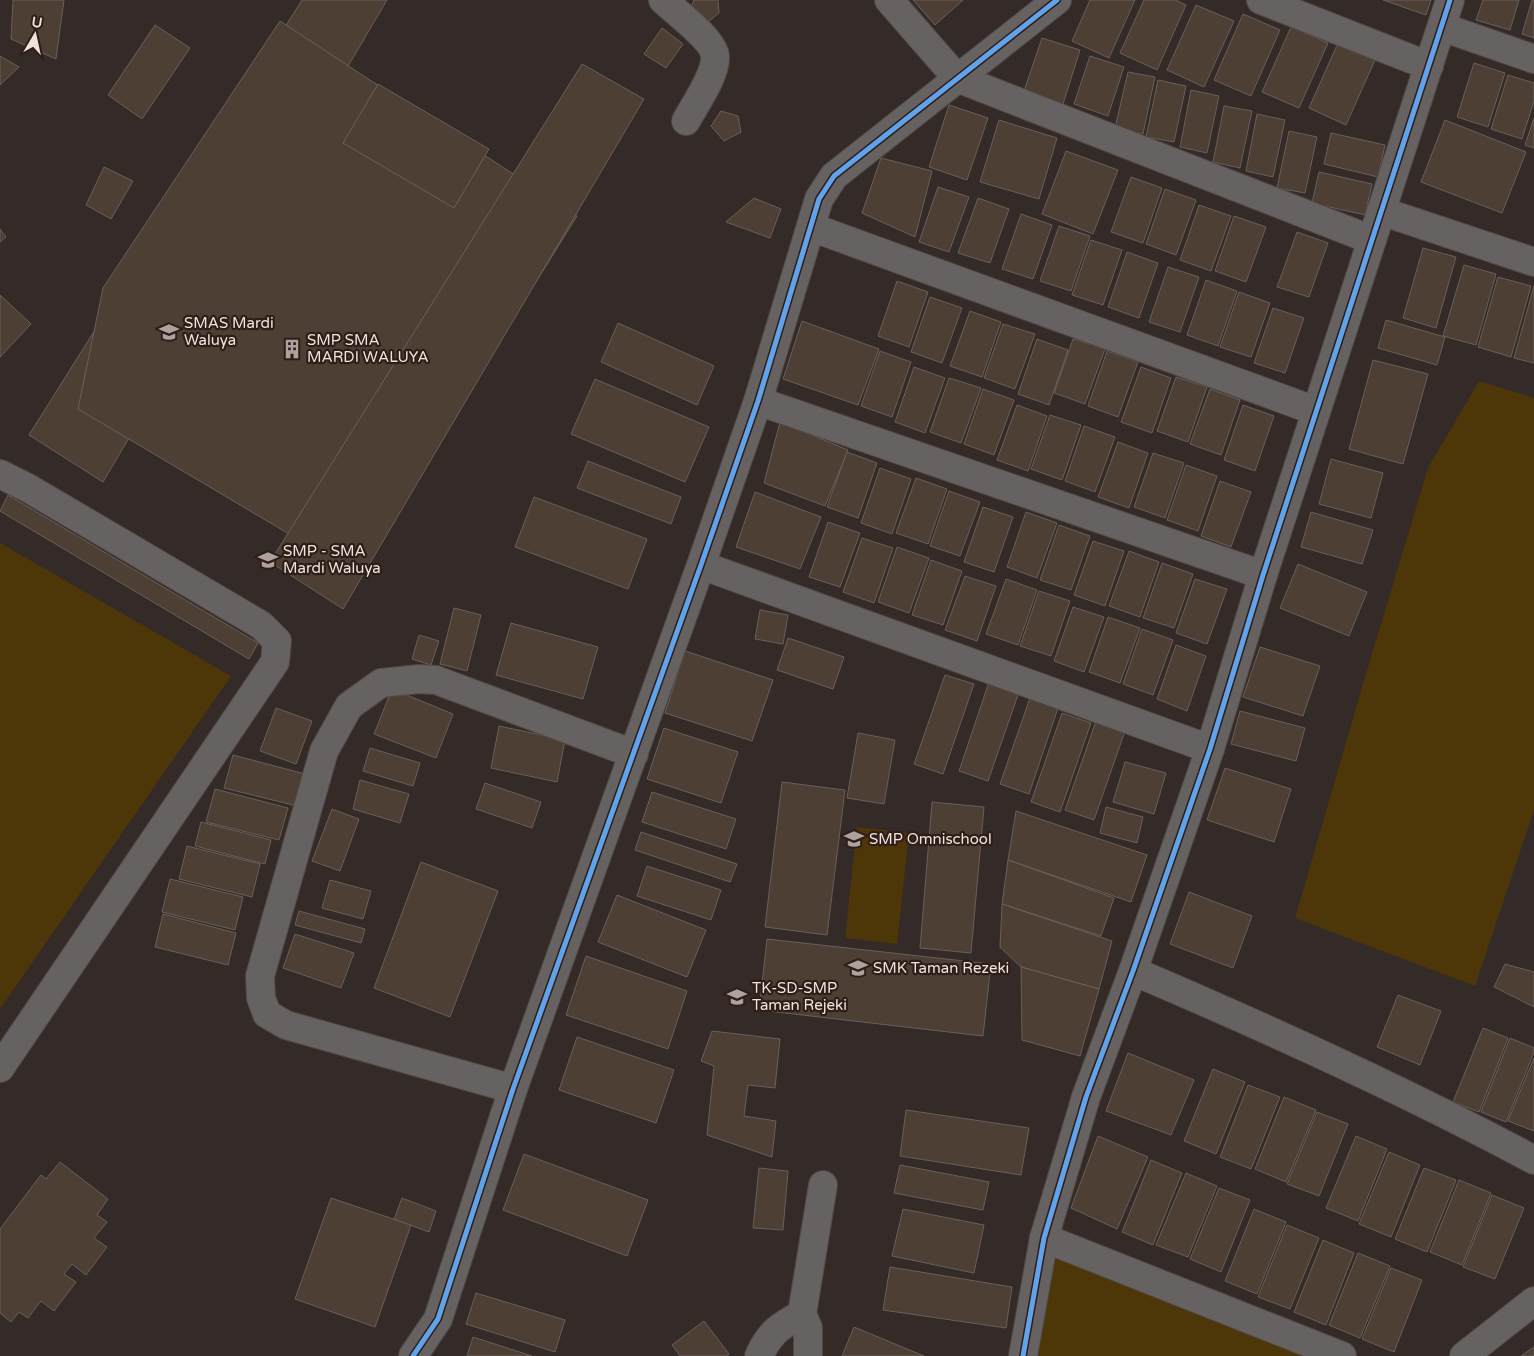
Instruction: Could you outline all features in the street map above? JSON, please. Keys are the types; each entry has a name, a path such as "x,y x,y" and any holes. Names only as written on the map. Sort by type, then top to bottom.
{"street":[{"path":"663,0 709,42 716,57 710,78 686,121"},
{"path":"889,0 956,78 1372,240"},
{"path":"413,1356 438,1320 513,1089 702,566 758,401 820,199 834,176 1057,0"},
{"path":"1261,0 1429,66"},
{"path":"1023,1356 1044,1238 1086,1097 1133,971 1210,749 1262,575 1450,0"},
{"path":"1442,27 1534,59"},
{"path":"1381,212 1534,262"},
{"path":"811,226 1316,411"},
{"path":"758,401 1262,575"},
{"path":"0,474 28,488 261,625 277,641 275,662 0,1068"},
{"path":"702,566 1210,749"},
{"path":"513,1089 286,1025 268,1014 261,998 260,976 324,751 349,706 381,683 419,679 436,680 634,754"},
{"path":"1133,971 1263,1026 1534,1160"},
{"path":"808,1356 808,1328 802,1314 823,1185"},
{"path":"1044,1238 1342,1356"},
{"path":"1464,1356 1534,1300"},
{"path":"759,1356 768,1339 785,1323 802,1314"}],"shaded area":[{"path":"1479,381 1534,398 1534,810 1475,986 1295,918 1428,468"},
{"path":"0,543 231,676 0,1009"},
{"path":"857,827 909,833 897,944 845,938"},
{"path":"1044,1238 1342,1356 1023,1356"}],"building":[{"path":"13,0 64,0 56,59 11,39"},
{"path":"302,0 387,0 103,482 29,435"},
{"path":"694,0 718,0 719,13 705,24 690,10"},
{"path":"913,0 963,0 935,25"},
{"path":"1090,0 1135,0 1109,58 1072,41"},
{"path":"1144,0 1176,0 1186,5 1157,70 1120,53"},
{"path":"1383,0 1431,0 1426,15"},
{"path":"1483,0 1519,0 1510,30 1476,20"},
{"path":"1532,0 1534,0 1534,38 1522,34"},
{"path":"1196,5 1234,21 1204,87 1167,70"},
{"path":"1243,14 1280,30 1251,96 1214,80"},
{"name":"SMP SMA MARDI WALUYA","path":"280,21 577,216 355,573 78,409 103,288"},
{"path":"155,25 190,48 142,119 108,95"},
{"path":"1291,27 1328,43 1299,108 1262,92"},
{"path":"662,28 683,44 666,68 644,54"},
{"path":"1042,38 1080,50 1063,104 1024,91"},
{"path":"1338,43 1375,60 1346,125 1309,108"},
{"path":"0,56 19,67 0,85"},
{"path":"1090,56 1124,67 1108,116 1074,104"},
{"path":"1474,63 1505,73 1488,127 1457,117"},
{"path":"582,64 644,99 343,609 270,562"},
{"path":"1128,72 1155,77 1143,134 1115,128"},
{"path":"1508,75 1534,83 1534,101 1522,139 1491,129"},
{"path":"1158,80 1186,86 1174,142 1146,137"},
{"path":"378,84 489,149 454,208 343,143"},
{"path":"1191,90 1219,96 1207,153 1180,147"},
{"path":"949,105 988,118 967,180 929,167"},
{"path":"1224,106 1252,111 1240,168 1213,162"},
{"path":"721,111 738,116 741,132 724,141 711,126"},
{"path":"1257,114 1285,120 1273,177 1246,171"},
{"path":"1534,118 1534,148 1525,145"},
{"path":"999,120 1057,138 1039,199 980,182"},
{"path":"1445,120 1526,152 1502,213 1421,182"},
{"path":"1289,131 1317,137 1305,193 1277,188"},
{"path":"1331,133 1385,145 1378,177 1324,164"},
{"path":"1066,151 1118,170 1093,234 1042,214"},
{"path":"881,158 932,171 915,237 862,213"},
{"path":"104,167 133,181 111,219 86,205"},
{"path":"1319,172 1372,184 1365,215 1312,203"},
{"path":"1131,177 1162,188 1143,243 1111,232"},
{"path":"938,187 969,197 949,252 919,242"},
{"path":"1165,189 1196,200 1176,255 1146,244"},
{"path":"754,198 781,209 770,238 726,222"},
{"path":"978,198 1009,209 990,263 958,253"},
{"path":"1199,205 1231,216 1211,271 1180,260"},
{"path":"1021,214 1052,225 1033,279 1002,269"},
{"path":"1234,216 1266,227 1246,282 1215,271"},
{"path":"1059,226 1090,236 1071,291 1040,281"},
{"path":"0,229 6,237 0,242"},
{"path":"1297,232 1328,243 1309,297 1277,287"},
{"path":"1091,240 1122,250 1103,305 1072,295"},
{"path":"1423,248 1456,257 1436,328 1403,318"},
{"path":"1127,252 1158,263 1139,318 1108,307"},
{"path":"1464,265 1496,274 1476,345 1443,336"},
{"path":"1168,267 1199,277 1180,332 1149,322"},
{"path":"1498,277 1531,286 1511,357 1478,347"},
{"path":"1206,280 1237,291 1218,346 1187,335"},
{"path":"897,281 928,292 909,347 878,336"},
{"path":"1534,286 1534,363 1514,358"},
{"path":"1239,292 1270,303 1251,357 1220,347"},
{"path":"0,295 31,324 0,357"},
{"path":"930,297 962,308 942,363 911,352"},
{"path":"1273,308 1304,318 1285,373 1254,363"},
{"path":"970,311 1001,322 982,377 950,366"},
{"path":"1386,320 1445,337 1437,365 1378,348"},
{"path":"802,321 879,349 858,405 783,379"},
{"path":"618,323 714,366 697,405 601,362"},
{"path":"1003,324 1035,334 1015,389 984,378"},
{"path":"1037,339 1068,350 1049,405 1018,394"},
{"path":"1073,339 1105,349 1085,404 1054,393"},
{"path":"880,351 911,362 892,417 861,406"},
{"path":"1107,351 1138,362 1118,417 1088,406"},
{"path":"1373,360 1428,374 1403,464 1349,449"},
{"path":"914,367 945,378 925,433 895,422"},
{"path":"1141,367 1171,378 1152,433 1121,422"},
{"path":"1176,377 1207,387 1188,442 1157,431"},
{"path":"949,378 981,388 961,443 930,432"},
{"path":"595,379 709,427 685,482 571,434"},
{"path":"983,389 1014,400 994,455 964,444"},
{"path":"1210,389 1240,400 1221,455 1190,444"},
{"path":"1017,405 1047,416 1028,471 997,460"},
{"path":"1243,405 1274,416 1255,471 1224,460"},
{"path":"1050,415 1081,425 1062,480 1031,469"},
{"path":"780,422 848,450 825,506 764,483"},
{"path":"1084,426 1115,437 1095,492 1065,481"},
{"path":"1118,442 1148,453 1129,508 1098,497"},
{"path":"847,452 877,463 858,518 827,507"},
{"path":"1153,453 1184,463 1165,518 1134,507"},
{"path":"1331,459 1383,473 1371,518 1319,504"},
{"path":"588,461 681,497 671,524 577,488"},
{"path":"1186,465 1217,476 1198,531 1167,520"},
{"path":"880,468 911,479 892,534 861,523"},
{"path":"916,478 947,489 928,544 896,533"},
{"path":"1220,481 1251,492 1231,547 1201,536"},
{"path":"949,491 980,502 960,556 930,546"},
{"path":"755,492 821,517 800,569 736,547"},
{"path":"8,495 258,643 249,659 0,511"},
{"path":"534,497 647,539 628,589 515,547"},
{"path":"983,507 1013,517 994,572 964,562"},
{"path":"1026,512 1057,523 1037,578 1007,567"},
{"path":"1311,512 1373,530 1362,564 1301,547"},
{"path":"828,522 860,533 840,587 809,577"},
{"path":"1059,525 1090,536 1071,590 1040,580"},
{"path":"862,538 893,548 874,603 843,592"},
{"path":"1093,541 1124,551 1105,606 1074,595"},
{"path":"897,547 929,558 909,613 878,602"},
{"path":"1129,551 1159,562 1140,617 1109,606"},
{"path":"931,560 962,571 943,625 912,615"},
{"path":"1162,563 1193,574 1174,628 1143,618"},
{"path":"1298,564 1367,592 1349,636 1280,608"},
{"path":"965,576 996,586 977,641 945,630"},
{"path":"1006,579 1037,590 1018,645 986,634"},
{"path":"1195,579 1227,589 1207,644 1176,633"},
{"path":"1039,591 1070,601 1051,656 1020,646"},
{"path":"1073,607 1104,617 1084,672 1054,661"},
{"path":"454,608 481,615 467,671 440,664"},
{"path":"760,610 788,615 783,644 755,639"},
{"path":"1108,617 1140,628 1120,683 1089,672"},
{"path":"511,623 598,647 583,699 496,675"},
{"path":"1142,629 1173,640 1153,695 1123,684"},
{"path":"419,635 439,641 431,665 412,659"},
{"path":"788,638 844,657 833,689 777,670"},
{"path":"1176,645 1206,656 1187,711 1157,699"},
{"path":"1260,647 1320,666 1303,716 1243,697"},
{"path":"685,651 773,680 752,741 665,713"},
{"path":"945,675 974,684 943,774 914,764"},
{"path":"989,682 1019,692 988,781 959,771"},
{"path":"392,689 453,714 436,758 374,734"},
{"path":"1031,695 1059,705 1029,794 1000,784"},
{"path":"276,708 312,721 296,764 260,751"},
{"path":"1240,711 1305,728 1296,761 1231,744"},
{"path":"1062,713 1091,723 1060,812 1031,802"},
{"path":"1096,721 1125,731 1094,820 1065,810"},
{"path":"499,726 565,740 557,782 491,768"},
{"path":"664,728 738,752 721,803 647,779"},
{"path":"858,733 895,740 884,804 847,798"},
{"path":"370,748 420,763 413,786 363,771"},
{"path":"233,755 305,774 297,806 224,788"},
{"path":"1125,762 1166,773 1154,814 1113,802"},
{"path":"1225,768 1291,789 1274,842 1207,820"},
{"path":"360,780 409,794 400,823 353,809"},
{"path":"782,782 845,790 827,935 765,927"},
{"path":"485,783 541,802 532,828 476,809"},
{"path":"215,789 288,808 279,840 206,822"},
{"path":"652,792 736,819 726,849 642,822"},
{"path":"932,802 984,807 971,953 920,948"},
{"path":"1106,807 1143,817 1137,843 1100,833"},
{"path":"332,809 359,819 340,871 312,861"},
{"path":"1016,811 1147,855 1131,902 1008,860"},
{"path":"201,822 271,840 265,864 195,846"},
{"path":"641,832 737,864 730,882 635,850"},
{"path":"187,846 260,864 252,897 179,879"},
{"path":"1008,860 1114,898 1101,936 1002,904"},
{"path":"421,862 498,891 450,1017 374,988"},
{"path":"647,866 721,890 711,920 637,896"},
{"path":"170,879 243,897 235,930 162,912"},
{"path":"330,880 371,891 363,919 322,908"},
{"path":"1189,892 1252,916 1233,968 1170,944"},
{"path":"617,895 706,930 687,977 598,942"},
{"path":"1002,904 1112,941 1099,989 1021,967 1000,947"},
{"path":"299,911 365,929 361,943 295,925"},
{"path":"163,914 236,933 228,965 155,947"},
{"path":"295,934 354,953 341,988 283,968"},
{"path":"767,939 991,964 983,1036 759,1010"},
{"path":"586,956 687,991 668,1049 566,1015"},
{"path":"1505,964 1534,972 1534,1007 1494,987"},
{"path":"1021,967 1099,989 1080,1056 1022,1040"},
{"path":"1398,995 1441,1011 1420,1065 1377,1047"},
{"path":"1483,1028 1508,1038 1479,1112 1453,1102"},
{"path":"712,1031 780,1039 775,1088 748,1085 744,1116 776,1121 772,1157 707,1135 714,1066 701,1061"},
{"path":"577,1037 674,1070 656,1123 559,1090"},
{"path":"1510,1038 1534,1048 1534,1052 1506,1122 1481,1112"},
{"path":"1128,1053 1194,1080 1171,1135 1106,1111"},
{"path":"1534,1058 1534,1131 1508,1121"},
{"path":"1213,1069 1245,1082 1216,1154 1184,1141"},
{"path":"1248,1085 1280,1097 1251,1169 1220,1157"},
{"path":"1284,1097 1316,1110 1286,1182 1255,1169"},
{"path":"906,1110 1029,1128 1021,1175 900,1156"},
{"path":"1317,1112 1348,1124 1319,1196 1287,1184"},
{"path":"1098,1136 1148,1157 1117,1229 1071,1208"},
{"path":"1356,1136 1387,1149 1358,1221 1326,1208"},
{"path":"1389,1152 1420,1165 1391,1237 1359,1224"},
{"path":"524,1154 648,1200 627,1256 503,1210"},
{"path":"1151,1160 1182,1173 1153,1245 1122,1232"},
{"path":"60,1162 108,1199 97,1215 107,1222 94,1238 107,1247 86,1275 72,1264 64,1274 76,1282 54,1311 41,1301 28,1318 19,1312 11,1322 0,1313 0,1229 41,1175 46,1179"},
{"path":"900,1165 989,1182 983,1210 894,1193"},
{"path":"759,1168 788,1171 783,1230 753,1228"},
{"path":"1424,1168 1456,1180 1427,1252 1395,1239"},
{"path":"1186,1173 1217,1186 1188,1257 1156,1245"},
{"path":"1459,1180 1491,1193 1462,1265 1430,1252"},
{"path":"1219,1188 1250,1200 1221,1272 1190,1259"},
{"path":"1492,1195 1524,1208 1495,1279 1463,1267"},
{"path":"331,1198 411,1225 375,1327 295,1299"},
{"path":"402,1198 436,1211 429,1232 394,1219"},
{"path":"903,1209 984,1225 974,1273 892,1256"},
{"path":"1254,1209 1286,1222 1257,1294 1225,1281"},
{"path":"1287,1225 1319,1238 1290,1309 1258,1297"},
{"path":"1323,1240 1354,1253 1326,1325 1294,1312"},
{"path":"1358,1253 1390,1266 1360,1338 1329,1325"},
{"path":"890,1267 1012,1287 1006,1328 883,1310"},
{"path":"1391,1268 1422,1280 1394,1352 1362,1339"},
{"path":"476,1293 565,1320 555,1352 466,1324"},
{"path":"704,1321 729,1354 726,1356 680,1356 672,1345"},
{"path":"854,1327 924,1356 842,1356"},
{"path":"473,1337 532,1356 467,1356"},
{"path":"1534,1347 1534,1356 1521,1356"}],"cycle path":[{"path":"413,1356 438,1319 513,1089 758,401 819,199 834,176 1057,0"},
{"path":"1023,1356 1044,1238 1086,1097 1133,971 1210,749 1263,575 1450,0"}],"place":[{"name":"SMAS Mardi Waluya","path":"169,332"},
{"name":"SMP SMA MARDI WALUYA","path":"292,349"},
{"name":"SMP - SMA Mardi Waluya","path":"268,560"},
{"name":"SMP Omnischool","path":"854,839"},
{"name":"SMK Taman Rezeki","path":"858,968"},
{"name":"TK-SD-SMP Taman Rejeki","path":"737,997"}]}
